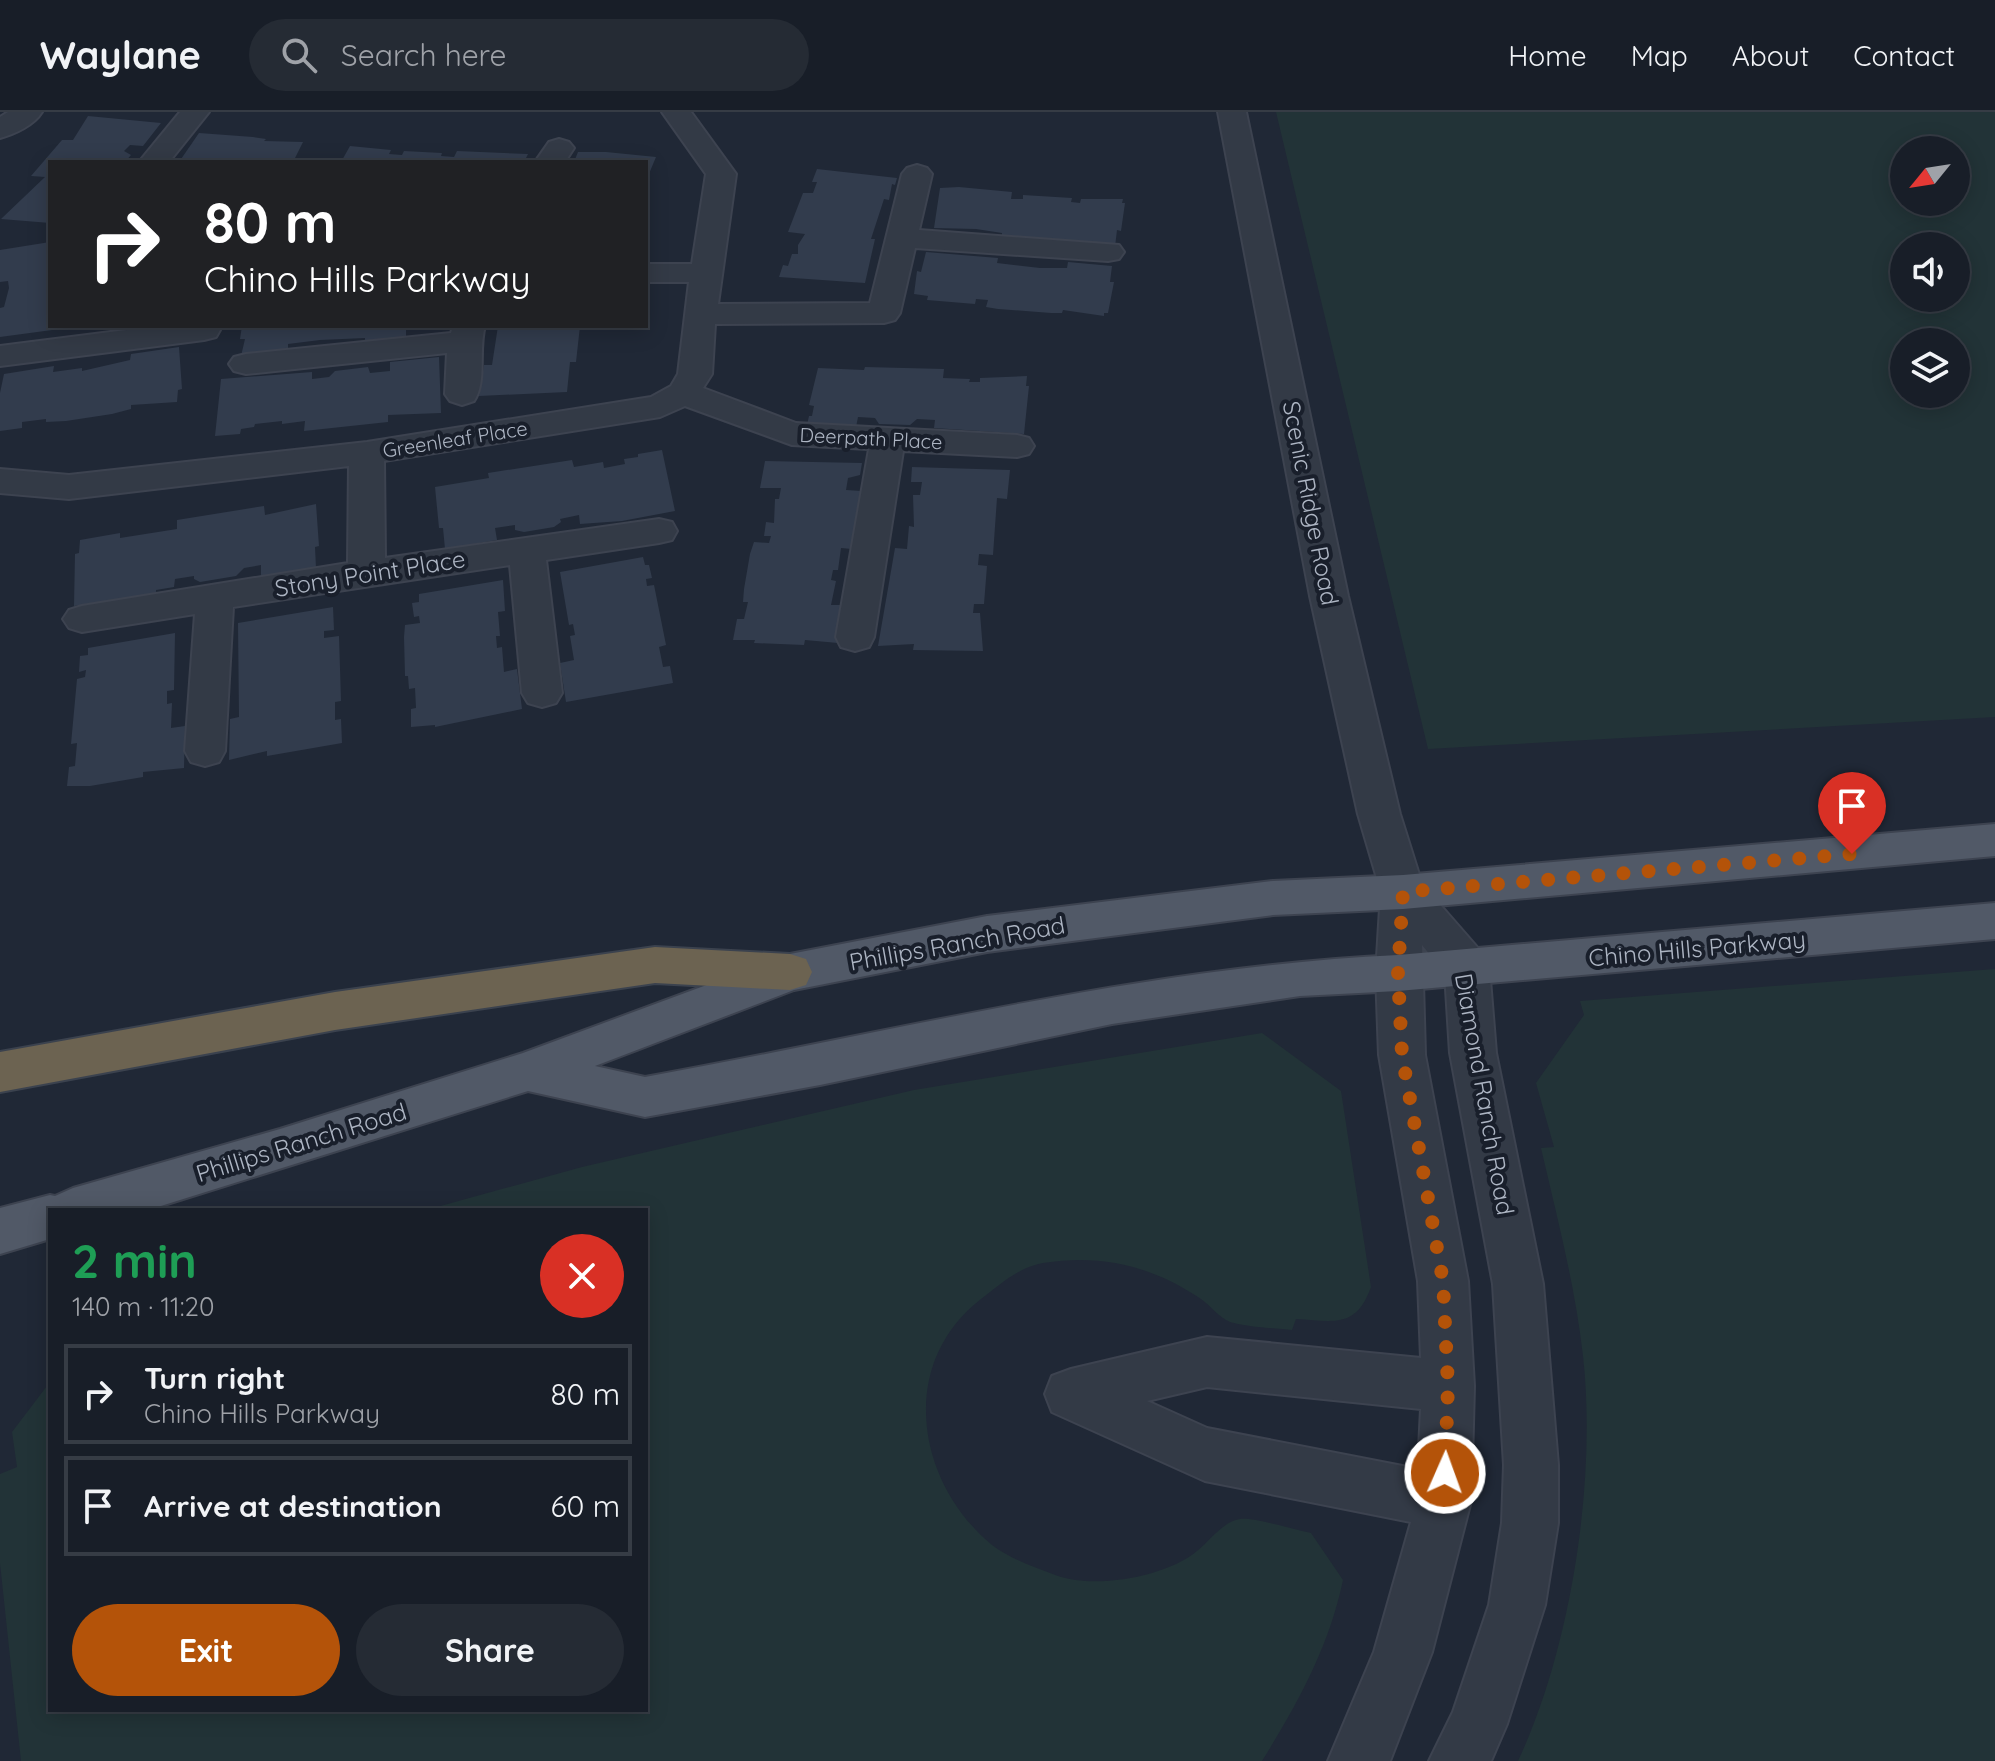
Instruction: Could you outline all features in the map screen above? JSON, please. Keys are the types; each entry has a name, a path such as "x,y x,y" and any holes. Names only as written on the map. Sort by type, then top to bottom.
{"highway":[{"path":"0,1072 335,1011 655,965 790,972"}],"main road":[{"path":"1403,892 1995,840"},
{"name":"Phillips Ranch Road","path":"80,1208 280,1150 528,1071 790,972 1002,932 1273,898 1403,892"},
{"name":"Chino Hills Parkway","path":"1398,973 1995,921"},
{"path":"528,1071 645,1097 851,1059 1112,1005 1300,978 1398,973"},
{"path":"0,1231 48,1218"}],"street":[{"path":"0,129 28,112"},
{"path":"156,160 195,112"},
{"path":"676,112 721,174 700,314 695,374 683,393"},
{"name":"Scenic Ridge Road","path":"1232,112 1329,596 1379,814 1403,892"},
{"path":"700,314 884,313 917,174"},
{"path":"903,238 1108,252"},
{"path":"648,273 706,273"},
{"path":"0,356 105,334 204,330"},
{"path":"246,364 466,333 462,394"},
{"name":"Deerpath Place","path":"683,393 792,434 1017,446"},
{"name":"Greenleaf Place","path":"3,485 69,487 367,453 660,406 683,393"},
{"path":"855,637 888,439"},
{"path":"366,573 367,453"},
{"name":"Stony Point Place","path":"82,619 366,573 659,531"},
{"path":"527,550 542,693"},
{"path":"205,751 215,598"},
{"path":"1358,1761 1372,1734 1403,1652 1444,1501 1448,1386 1443,1281 1402,1055 1398,973 1403,892"},
{"name":"Diamond Ranch Road","path":"1403,892 1467,967 1473,1053 1518,1284 1531,1465 1530,1523 1517,1605 1478,1724 1459,1761"},
{"path":"1444,1501 1205,1454 1071,1394 1207,1362 1448,1386"}],"shaded area":[{"path":"1276,112 1995,112 1995,717 1428,749"},
{"path":"1995,969 1995,1761 1518,1761 1537,1716 1566,1616 1583,1509 1586,1404 1583,1356 1570,1277 1541,1148 1554,1147 1536,1083 1584,1015 1580,1001"},
{"path":"1262,1033 1341,1091 1371,1287 1365,1301 1351,1316 1332,1321 1296,1319 1292,1330 1248,1326 1226,1320 1180,1286 1142,1270 1104,1261 1043,1263 1018,1272 995,1288 954,1326 937,1356 928,1389 926,1423 933,1457 946,1489 966,1519 999,1550 1058,1576 1074,1580 1111,1581 1149,1574 1184,1560 1222,1528 1240,1519 1311,1533 1343,1580 1330,1628 1311,1674 1262,1761 21,1761 0,1563 0,1474 17,1467 12,1432 48,1385 48,1712 648,1712 648,1208 433,1208 582,1167 914,1090"}],"building":[{"path":"88,116 161,123 143,146 130,145 124,151 131,155 127,160 48,160 48,223 1,219 45,177 31,176 62,140 73,140"},
{"path":"199,133 303,142 294,160 180,160"},
{"path":"350,146 391,150 389,154 402,155 404,151 442,153 441,156 454,157 457,151 528,154 525,160 342,160"},
{"path":"578,152 656,157 648,176 648,160 575,160"},
{"path":"817,169 897,178 895,185 892,184 889,200 884,199 871,239 875,239 865,283 779,277 783,265 788,266 792,254 798,254 798,245 805,234 788,232 803,193 813,193 817,182 812,182"},
{"path":"940,188 1012,192 1011,199 1023,199 1023,195 1072,198 1071,202 1080,203 1081,199 1123,199 1121,231 1117,230 1115,247 1002,236 1002,233 976,229 934,228"},
{"path":"48,242 48,328 67,328 0,337 0,308 4,307 9,288 8,281 0,282 0,250"},
{"path":"926,252 998,258 997,263 1040,268 1067,268 1068,262 1112,266 1110,282 1114,282 1108,313 1104,316 1063,310 1062,313 1051,313 998,309 986,307 988,300 976,299 975,304 927,300 928,296 914,294 917,271 921,272"},
{"path":"242,328 406,328 406,336 391,340 320,340 288,344 288,351 241,356 245,339 240,339"},
{"path":"498,328 580,328 576,362 570,362 567,392 479,396 484,365 492,365"},
{"path":"179,347 182,389 178,390 177,402 131,405 131,409 112,414 66,421 46,422 46,419 22,422 22,428 0,431 0,393 4,374 54,366 53,372 82,368 82,371 130,360 131,354"},
{"path":"439,357 441,413 388,415 388,422 304,431 305,421 282,424 282,421 255,424 254,427 241,429 240,434 215,436 221,379 312,372 312,379 329,377 335,371 368,367 370,373 390,371 390,362"},
{"path":"865,367 944,369 943,378 970,379 969,382 980,382 980,378 1027,376 1026,386 1029,386 1024,434 934,428 935,420 917,419 910,425 879,424 875,418 858,417 856,427 807,425 814,406 809,405 818,368 864,370"},
{"path":"662,450 675,511 622,521 580,524 579,515 560,519 561,522 554,527 524,532 515,530 515,525 495,528 497,540 445,549 443,528 439,528 435,487 489,478 488,473 572,460 574,467 603,462 604,468 625,464 624,459 638,457 638,454"},
{"path":"765,461 862,463 860,475 848,478 846,490 861,491 852,549 841,548 838,570 833,570 831,580 836,581 831,605 844,605 838,643 805,640 804,645 733,640 737,619 744,619 748,602 743,602 750,554 754,542 769,543 771,536 764,536 766,522 774,523 775,499 779,499 781,488 760,488"},
{"path":"912,467 1010,470 1007,499 997,498 993,555 979,554 978,565 987,566 984,604 974,604 973,613 980,613 983,651 913,650 914,644 878,646 895,548 907,549 909,526 914,527 913,495 920,495 922,482 911,482"},
{"path":"316,504 319,546 315,547 316,568 261,577 261,565 244,568 236,576 200,582 194,576 175,579 174,587 156,590 156,593 74,606 75,554 79,553 80,540 120,533 120,538 177,529 177,520 264,506 265,515"},
{"path":"643,557 645,565 649,565 652,578 646,579 647,586 654,585 666,645 659,647 663,667 670,666 673,683 566,702 560,663 574,660 570,636 575,635 573,624 569,625 560,572"},
{"path":"503,580 505,611 498,612 500,636 496,636 497,648 502,647 504,672 517,669 522,709 435,727 411,727 411,709 416,708 415,688 409,689 408,676 405,676 405,625 420,623 419,616 414,617 412,603 419,602 419,594"},
{"path":"333,607 334,630 324,631 324,638 339,636 341,701 335,702 335,720 341,719 342,743 267,756 267,751 229,760 230,719 239,717 238,623"},
{"path":"175,633 174,690 167,691 167,704 172,703 171,728 185,726 184,768 143,772 143,777 90,786 67,786 69,767 75,766 77,743 71,744 77,679 85,677 86,670 79,672 80,656 88,655 88,648"}],"route":[{"path":"1445,1473 1448,1386 1443,1281 1402,1055 1398,973 1403,892 1852,854"}]}
